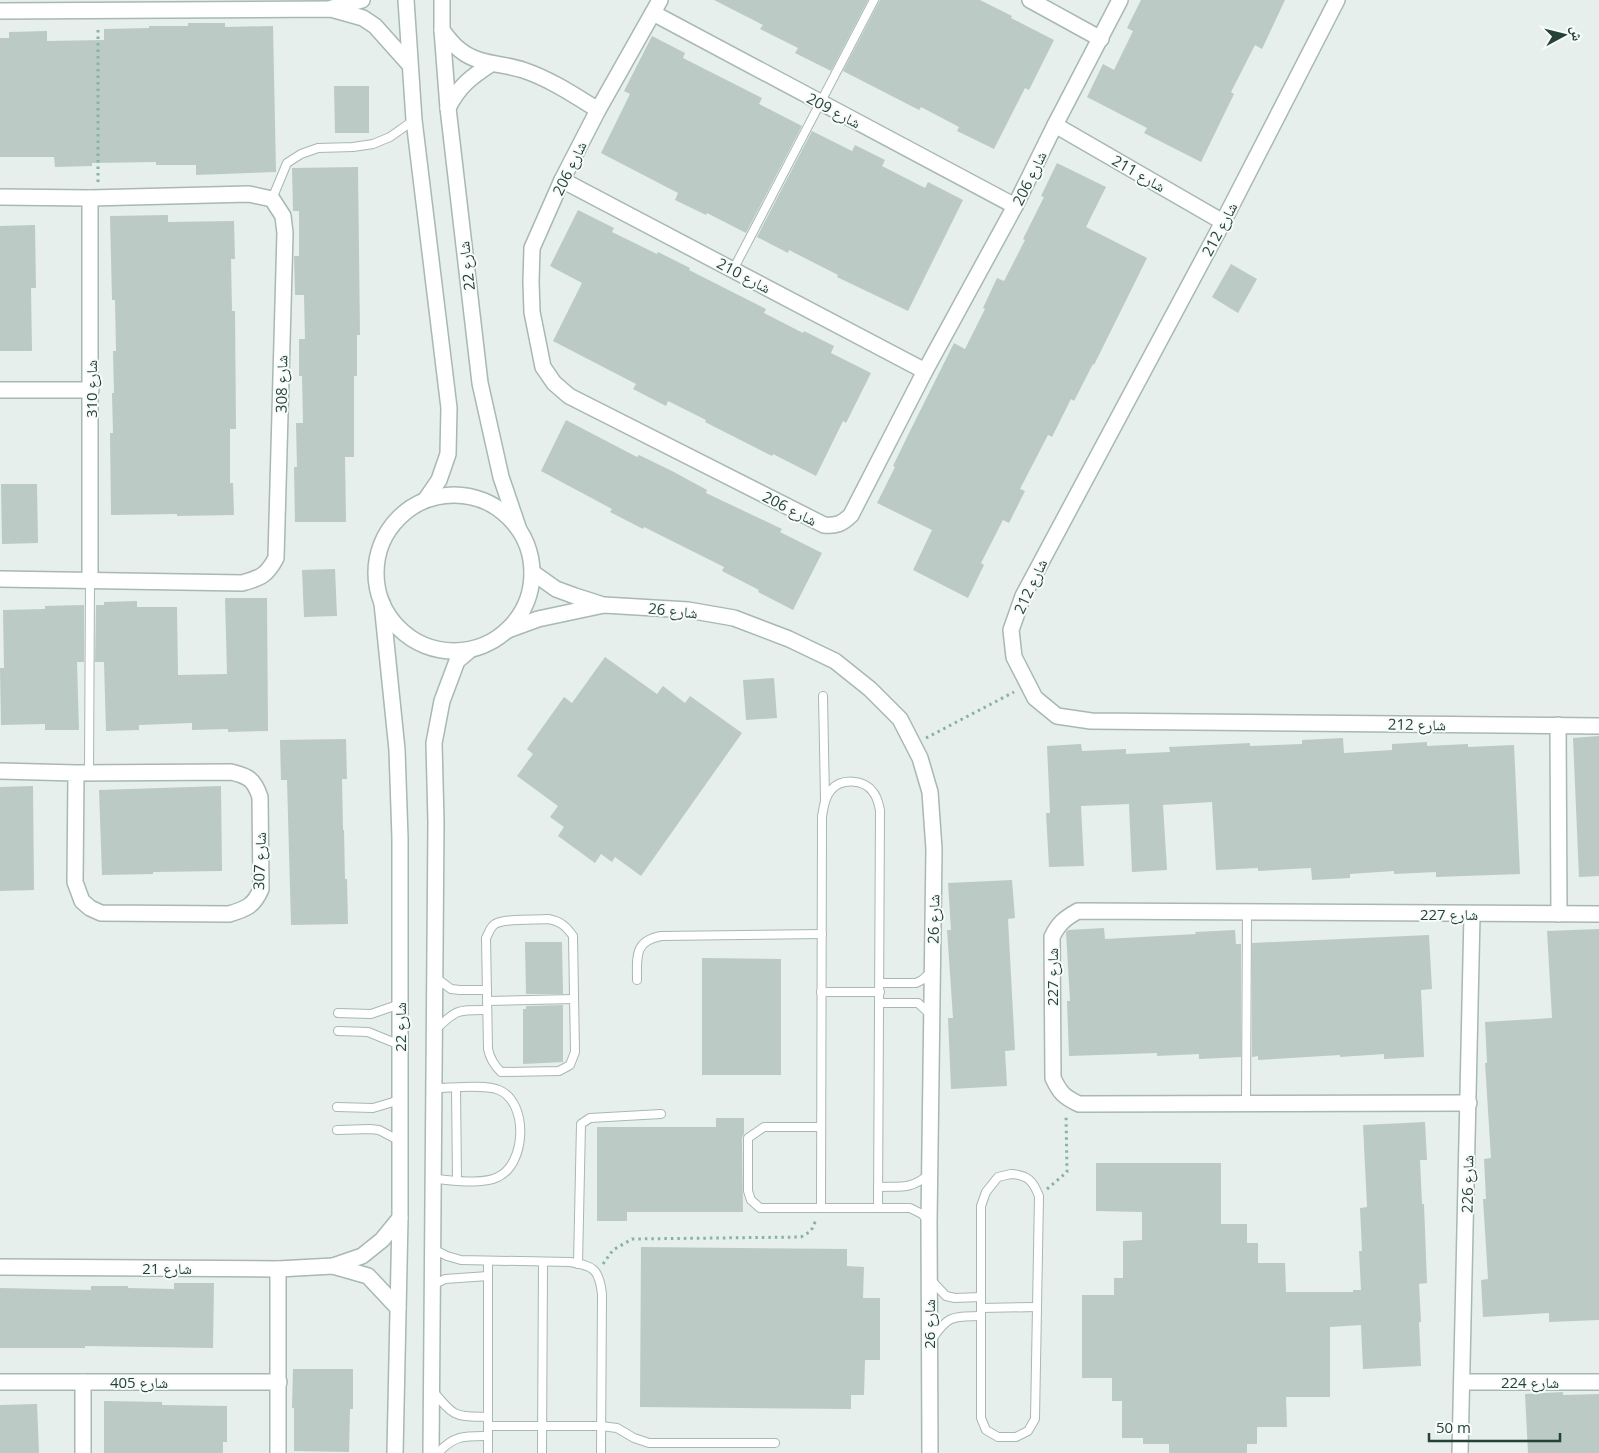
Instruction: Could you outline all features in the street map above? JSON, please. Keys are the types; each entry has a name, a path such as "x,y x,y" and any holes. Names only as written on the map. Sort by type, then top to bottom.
{"street":[{"path":"331,9 362,0"},
{"path":"406,0 414,120 449,408 448,454 439,480 426,499"},
{"name":"شارع 22","path":"442,0 442,30 448,108 480,383 502,477 518,527"},
{"path":"1030,0 1101,39"},
{"name":"شارع 206","path":"657,7 598,110 562,180 532,248 532,312 543,367 554,383 569,396 824,525 836,526 851,515 925,371 1015,206 1120,0"},
{"name":"شارع 212","path":"1337,0 1223,222 1023,596 1011,630 1014,657 1035,698 1057,716 1091,721 1599,726"},
{"path":"0,11 98,10 117,5 281,4 331,9 364,18 375,26 409,64"},
{"name":"شارع 209","path":"657,7 820,102 1015,206"},
{"path":"442,30 460,50 474,58 491,64 522,70 553,82 598,110"},
{"path":"448,108 455,94 462,86 491,64"},
{"name":"شارع 211","path":"1055,125 1223,222"},
{"name":"شارع 210","path":"562,180 925,371"},
{"path":"0,197 94,198 249,194 272,199"},
{"name":"شارع 310","path":"90,580 94,198"},
{"name":"شارع 308","path":"0,579 242,583 258,579 269,570 276,558 285,233 283,216 272,199"},
{"path":"0,390 91,390"},
{"path":"451,494 477,498 500,509 518,527 528,548 532,572 526,604 508,630 490,643 470,650 443,651 417,642 396,626 382,603 376,578 378,553 388,530 404,512 426,499 451,494"},
{"name":"شارع 26","path":"532,572 556,589 604,605 688,610 734,618 789,639 835,661 870,689 900,719 920,758 930,792 934,849 929,1222 930,1453"},
{"name":"شارع 22","path":"382,603 397,750 400,838 400,1218 395,1453"},
{"name":"شارع 26","path":"508,630 538,619 604,605"},
{"path":"431,1453 436,977 434,743 442,701 450,677 457,661 470,650"},
{"path":"1558,725 1559,914"},
{"name":"شارع 307","path":"0,771 82,773 231,772 243,774 256,786 260,797 261,889 252,905 242,911 229,914 101,913 90,908 82,901 75,882 82,773"},
{"name":"شارع 227","path":"1066,1098 1058,1089 1053,1078 1052,937 1057,926 1065,918 1078,911 1599,914"},
{"name":"شارع 226","path":"1460,1453 1472,914"},
{"path":"1066,1098 1079,1104 1469,1104"},
{"name":"شارع 21","path":"0,1267 278,1269 333,1266 362,1256 382,1240 400,1218"},
{"name":"شارع 21","path":"333,1266 368,1276 398,1308"},
{"path":"278,1269 278,1453"},
{"name":"شارع 405","path":"0,1382 279,1382"},
{"path":"83,1382 83,1453"},
{"name":"شارع 224","path":"1462,1382 1599,1382"}],"lane":[{"path":"733,270 874,0"},
{"path":"272,199 287,163 301,154 318,148 354,147 373,144 390,137 414,120"},
{"path":"82,773 90,580"},
{"path":"821,1208 822,816 825,799 823,696"},
{"path":"825,799 831,789 841,783 853,781 864,784 872,790 878,798 880,810 878,1208"},
{"path":"1246,1104 1247,913"},
{"path":"548,919 558,920 568,928 573,936 574,999 575,1052 570,1065 559,1071 502,1072 494,1065 488,1049 486,938 494,924 502,921 548,919"},
{"path":"637,980 639,952 641,946 650,938 661,936 822,934"},
{"path":"880,983 916,983 932,971"},
{"path":"436,977 451,988 487,990"},
{"path":"822,992 880,992"},
{"path":"487,1001 574,999"},
{"path":"880,1003 918,1004 932,1016"},
{"path":"338,1013 370,1014 400,1004"},
{"path":"435,1030 452,1014 462,1010 487,1010"},
{"path":"338,1031 368,1032 400,1046"},
{"path":"434,1179 489,1180 503,1174 509,1169 517,1156 519,1131 516,1107 506,1094 492,1088 435,1088"},
{"path":"456,1088 457,1180"},
{"path":"337,1107 373,1108 400,1100"},
{"path":"578,1264 581,1124 590,1118 661,1114"},
{"path":"821,1127 764,1127 748,1138 748,1191 751,1200 760,1208 910,1208 922,1214 929,1222"},
{"path":"337,1130 379,1130 400,1141"},
{"path":"878,1186 915,1185 930,1173"},
{"path":"1011,1174 1023,1175 1035,1185 1039,1196 1035,1419 1028,1431 1016,1437 998,1437 986,1430 981,1418 981,1206 986,1192 998,1177 1011,1174"},
{"path":"433,1249 461,1260 578,1264 587,1265 597,1273 601,1283 602,1294 601,1453"},
{"path":"488,1261 488,1453"},
{"path":"542,1453 543,1262"},
{"path":"433,1285 445,1278 488,1276"},
{"path":"929,1278 946,1296 955,1298 981,1297"},
{"path":"930,1342 942,1325 955,1317 981,1312 1037,1307"},
{"path":"432,1390 454,1414 488,1417"},
{"path":"488,1426 601,1426 617,1428 634,1438 649,1442 775,1443"},
{"path":"438,1453 453,1440 464,1436 488,1436"}],"path":[{"path":"94,198 98,10"},
{"path":"913,744 1028,685"},
{"path":"1039,1196 1067,1172 1066,1098"},
{"path":"597,1273 613,1250 632,1240 801,1237 811,1231 821,1208"}],"building":[{"path":"714,0 868,0 831,71 795,53 798,48 760,29 763,25"},
{"path":"880,0 980,0 1054,40 1029,90 1025,88 994,149 957,131 959,127 921,107 919,110 843,71"},
{"path":"1141,0 1285,0 1262,49 1255,45 1231,92 1234,94 1201,162 1144,133 1147,128 1087,97 1103,64 1114,70 1133,31 1127,28"},
{"path":"188,23 225,23 225,27 273,26 276,172 196,175 196,165 156,165 156,162 92,163 92,166 55,167 54,157 0,157 0,38 9,38 9,32 47,31 47,41 104,40 104,29 188,26"},
{"path":"652,36 685,53 683,58 762,98 759,104 802,126 746,233 707,213 706,215 675,200 678,193 601,153 630,94 624,91"},
{"path":"334,86 369,86 369,133 335,133"},
{"path":"812,131 852,151 855,145 885,160 882,166 925,188 928,182 963,200 908,311 837,277 838,275 789,250 788,253 757,237"},
{"path":"1057,163 1106,187 1086,227 1147,258 1074,401 1071,399 1052,437 1048,435 1020,489 1025,491 1009,523 1003,520 981,563 984,565 968,598 913,570 932,530 877,503 895,467 893,466 954,343 965,349 985,309 983,308 997,278 1004,281 1025,240 1023,239 1044,197 1041,196"},
{"path":"358,167 360,335 357,335 357,376 354,376 354,457 345,457 346,522 295,522 294,467 297,467 296,423 303,423 302,376 299,376 299,339 305,339 304,295 295,295 294,256 299,256 299,211 293,211 292,168"},
{"path":"578,210 614,228 612,232 690,268 689,270 766,309 764,313 834,346 831,353 871,373 846,423 843,421 816,476 773,454 772,456 668,401 666,406 633,389 636,384 553,341 582,283 550,266"},
{"path":"168,215 168,222 234,221 235,259 231,259 232,311 235,311 236,429 230,429 230,483 233,483 234,515 111,515 110,433 113,433 113,351 116,351 115,300 112,300 110,216"},
{"path":"35,225 36,288 31,288 32,351 0,351 0,226"},
{"path":"1231,264 1257,279 1238,313 1212,297"},
{"path":"566,420 637,457 639,455 672,471 707,490 706,493 782,529 780,532 822,553 793,610 722,571 724,567 610,512 612,509 541,471"},
{"path":"1,484 37,484 38,543 2,544"},
{"path":"335,569 337,616 304,617 302,570"},
{"path":"225,598 267,598 268,731 228,732 228,729 192,730 192,723 139,725 139,730 106,731 104,662 95,662 96,605 104,605 104,602 137,601 137,607 177,607 178,675 227,674"},
{"path":"84,605 84,662 77,662 79,730 45,730 45,724 1,725 0,668 4,668 3,610 45,609 45,606"},
{"path":"605,657 657,694 663,686 685,703 690,696 742,733 641,876 615,857 612,862 601,854 595,863 558,836 564,827 550,817 558,806 517,776 533,754 527,749 564,697 572,703"},
{"path":"774,678 777,718 746,720 743,680"},
{"path":"1599,736 1599,876 1579,877 1573,738"},
{"path":"1343,738 1344,753 1392,750 1392,744 1427,742 1427,746 1468,744 1468,747 1514,745 1520,874 1436,877 1436,872 1394,874 1394,871 1350,874 1350,878 1312,880 1311,868 1258,871 1258,868 1216,870 1212,802 1163,805 1167,870 1132,872 1129,804 1081,806 1084,866 1049,867 1046,813 1050,813 1047,746 1081,744 1082,751 1126,749 1126,754 1170,752 1169,747 1250,743 1250,746 1302,744 1302,740"},
{"path":"346,739 347,779 342,779 348,924 291,925 287,780 281,780 280,740"},
{"path":"33,786 34,890 0,891 0,787"},
{"path":"221,786 222,871 102,875 99,790"},
{"path":"1012,880 1015,918 1008,919 1015,1050 1005,1051 1007,1086 951,1089 948,1018 953,1018 947,930 951,930 948,883"},
{"path":"1104,928 1105,939 1235,930 1236,944 1241,944 1241,1057 1199,1059 1199,1054 1157,1056 1157,1053 1069,1056 1067,1001 1070,1001 1066,932 1068,930"},
{"path":"1599,929 1599,1320 1549,1322 1549,1313 1483,1317 1481,1280 1488,1279 1483,1199 1486,1199 1484,1159 1491,1158 1485,1063 1487,1063 1485,1022 1552,1018 1547,931"},
{"path":"1429,935 1432,989 1421,990 1424,1057 1384,1059 1384,1054 1258,1060 1258,1056 1252,1057 1252,943"},
{"path":"525,942 562,942 563,994 526,994"},
{"path":"702,958 781,959 781,1075 702,1075"},
{"path":"563,1005 563,1062 523,1064 523,1009 526,1009 526,1006"},
{"path":"716,1118 744,1118 744,1134 742,1138 743,1212 627,1212 627,1221 597,1221 597,1127 716,1127"},
{"path":"1425,1122 1427,1160 1420,1160 1427,1283 1419,1284 1421,1366 1363,1369 1361,1325 1330,1327 1330,1397 1286,1397 1287,1427 1257,1427 1257,1444 1247,1444 1247,1453 1169,1453 1169,1444 1143,1444 1143,1438 1122,1438 1122,1401 1112,1401 1112,1378 1082,1378 1082,1295 1114,1295 1114,1278 1123,1278 1123,1241 1142,1240 1142,1212 1096,1211 1096,1163 1221,1163 1221,1224 1247,1224 1247,1243 1258,1243 1258,1263 1285,1263 1286,1292 1353,1292 1353,1290 1361,1290 1359,1251 1362,1251 1360,1208 1367,1207 1363,1125"},
{"path":"641,1247 847,1249 847,1266 864,1267 863,1298 880,1298 880,1360 865,1360 864,1395 851,1395 851,1409 640,1407"},
{"path":"174,1283 214,1283 213,1348 85,1346 85,1348 0,1348 0,1288 91,1290 91,1286 128,1286 128,1288 174,1289"},
{"path":"293,1369 353,1369 353,1409 350,1409 349,1452 294,1451"},
{"path":"1563,1392 1563,1395 1599,1394 1599,1453 1528,1453 1525,1394"},
{"path":"104,1401 162,1402 162,1405 227,1406 227,1442 223,1442 223,1453 104,1453"},
{"path":"37,1404 39,1453 0,1453 0,1405"}]}
